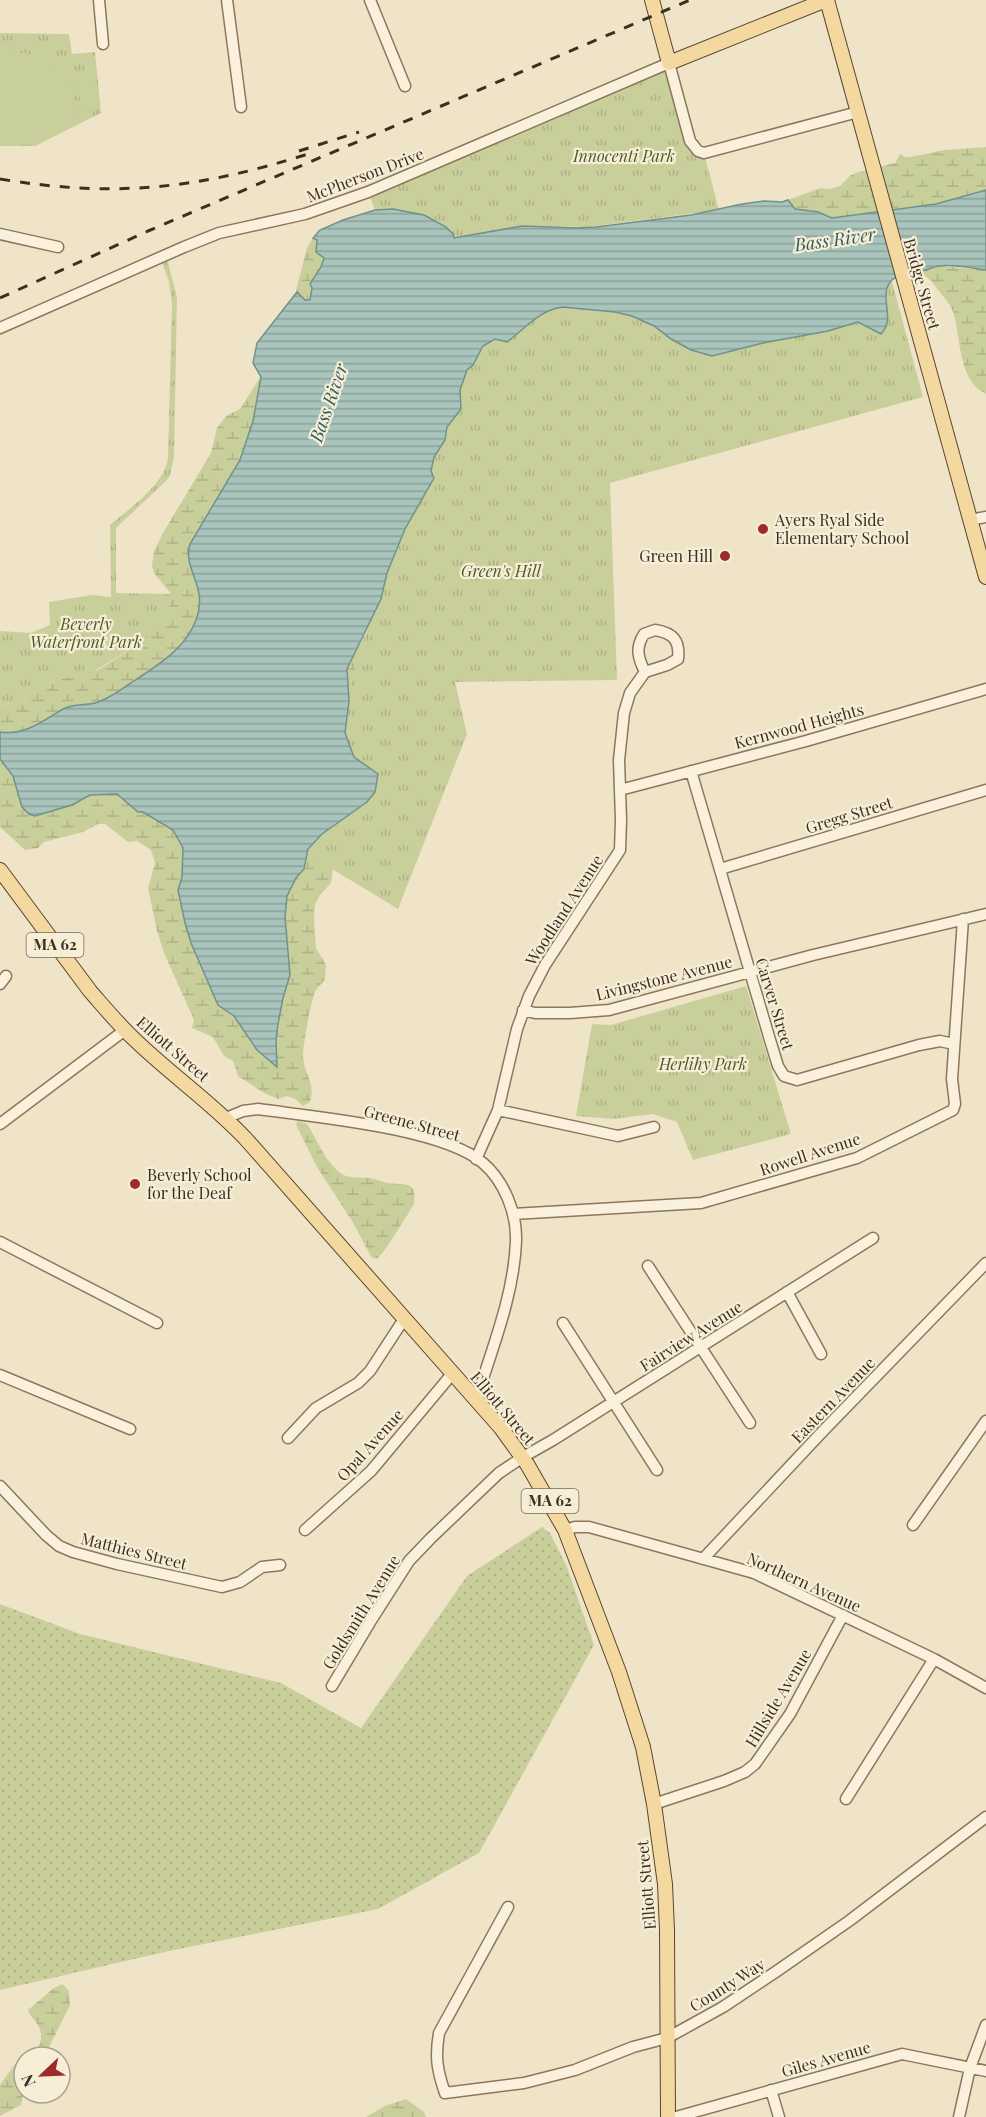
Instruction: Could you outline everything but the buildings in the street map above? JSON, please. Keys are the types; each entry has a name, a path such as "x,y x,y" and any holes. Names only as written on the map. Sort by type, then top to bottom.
{"main road":[{"path":"652,0 669,63 826,0"},
{"name":"Bridge Street","path":"826,0 986,577"},
{"name":"Elliott Street","path":"2,879 90,991 125,1030 226,1118 476,1400 522,1457 565,1530 637,1725 654,1804 665,1896 668,2117"}],"street":[{"path":"99,0 103,44"},
{"path":"227,0 240,107"},
{"path":"370,0 405,86"},
{"path":"669,63 690,141 698,151 710,152 858,112"},
{"name":"McPherson Drive","path":"0,328 219,233 305,214 368,192 669,63"},
{"path":"0,234 58,248"},
{"path":"970,520 986,517"},
{"path":"653,630 669,633 678,642 678,659 645,672 639,661 637,647 640,640 644,634 653,630"},
{"name":"Woodland Avenue","path":"476,1159 498,1110 523,1010 545,965 620,850 620,737 630,693 645,672"},
{"name":"Kernwood Heights","path":"620,790 806,741 986,689"},
{"name":"Carver Street","path":"691,771 778,1066 784,1076 790,1079 808,1078 919,1045 940,1041 954,1044"},
{"name":"Gregg Street","path":"720,870 986,790"},
{"name":"Livingstone Avenue","path":"523,1010 535,1013 609,1010 750,972 986,914"},
{"name":"Rowell Avenue","path":"513,1214 701,1203 856,1158 953,1110 955,1104 952,1079 963,920"},
{"path":"1,1122 125,1030"},
{"name":"Greene Street","path":"226,1118 243,1111 258,1109 347,1122 416,1136 457,1147 476,1159 493,1174 503,1187 513,1214 517,1240 512,1276 476,1400"},
{"path":"498,1110 618,1136 654,1127"},
{"name":"Fairview Avenue","path":"522,1457 614,1402 873,1238"},
{"path":"0,1242 157,1323"},
{"name":"Eastern Avenue","path":"703,1560 823,1431 986,1263"},
{"path":"648,1266 750,1423"},
{"path":"787,1292 821,1354"},
{"path":"288,1438 315,1408 358,1383 370,1371 404,1319"},
{"path":"563,1323 657,1470"},
{"name":"Opal Avenue","path":"305,1530 370,1471 452,1374"},
{"path":"0,1375 130,1429"},
{"path":"913,1525 986,1421"},
{"name":"Goldsmith Avenue","path":"332,1686 409,1561 498,1473 522,1457"},
{"name":"Matthies Street","path":"0,1486 59,1546 95,1558 222,1587 240,1582 262,1568 280,1565"},
{"name":"Northern Avenue","path":"565,1530 589,1527 754,1573 934,1659 986,1688"},
{"name":"Hillside Avenue","path":"654,1804 724,1781 745,1772 755,1764 790,1714 843,1615"},
{"path":"846,1799 934,1659"},
{"name":"County Way","path":"508,1907 439,2033 436,2052 437,2067 445,2093 524,2083 575,2070 633,2047 667,2038 723,2007 849,1921 986,1816"},
{"path":"959,2117 970,2068 986,2025"},
{"name":"Giles Avenue","path":"676,2117 902,2054 986,2071"},
{"path":"771,2090 778,2117"}],"green space":[{"path":"0,33 69,34 72,54 95,52 101,113 35,146 0,146"},
{"path":"0,51 32,55 57,69 66,80 72,93 75,108 74,125 36,144 0,145"},
{"name":"Innocenti Park","path":"669,63 690,141 704,153 719,210 587,227 522,226 454,238 424,215 393,209 375,210 368,192"},
{"path":"97,81 99,109 81,111 78,83"},
{"path":"986,147 986,190 936,204 832,218 818,212 795,209 788,200 820,188 830,189 840,186 851,175 858,172 895,163 900,154 910,157 945,150"},
{"path":"313,238 317,240 319,254 324,258 310,284 312,288 310,301 305,300 296,290 307,248"},
{"name":"Beverly Waterfront Park","path":"166,255 177,297 174,458 170,475 166,481 116,528 116,593 171,594 169,610 163,621 145,640 88,675 64,677 28,697 0,707 0,631 31,633 50,625 49,602 92,595 111,597 110,525 145,495 165,468 168,458 172,304 169,282 160,257"},
{"path":"941,266 986,270 986,394 969,378 962,359 951,307 932,282 917,272"},
{"name":"Green's Hill","path":"890,274 923,397 610,483 617,680 455,682 467,734 398,909 299,849 421,456 471,345 556,300"},
{"path":"261,376 253,421 240,460 190,544 190,562 200,597 196,620 185,640 160,664 105,700 67,707 27,729 0,732 0,707 28,697 64,677 98,670 145,640 171,594 154,573 152,566 154,551 211,453 217,428 226,416 240,409"},
{"path":"366,633 331,883 315,904 316,948 326,965 325,980 314,995 306,1033 303,1056 312,1089 310,1102 303,1106 287,1096 278,1099 264,1093 238,1076 233,1061 224,1056 213,1037 192,1028 194,1020 164,953 157,931 148,888 155,863 151,850 137,841 128,842 105,824 98,824 83,832 44,842 38,848 25,850 0,827 0,759 13,776 22,807 35,816 72,805 90,795 117,794 138,812 143,812 173,830 183,848 182,877 178,891 191,943 218,1005 234,1016 257,1050 278,1055 276,1039 278,1024 290,975 285,917 287,896 296,878 304,869 349,701 347,669"},
{"name":"Herlihy Park","path":"746,986 791,1134 693,1160 677,1122 653,1114 613,1119 576,1116 592,1024 611,1025"},
{"path":"298,1121 307,1124 326,1157 345,1176 370,1178 412,1187 414,1204 377,1259 372,1258 352,1221 317,1167 298,1129 296,1124"},
{"path":"542,1527 550,1533 567,1567 594,1645 479,1853 378,1909 169,1951 0,1990 0,1604 80,1634 281,1683 361,1728 467,1576"},
{"path":"62,1984 69,1991 70,2005 50,2045 40,2045 39,2027 28,2010"},
{"path":"12,2068 12,2105 21,2105 0,2116 0,2085"},
{"path":"406,2099 424,2112 426,2117 366,2117 385,2106"}],"water":[{"name":"Bass River","path":"986,190 986,270 939,266 898,276 887,287 888,320 881,334 858,322 828,331 763,343 712,356 691,350 654,326 632,316 563,307 533,320 507,342 495,339 483,346 473,365 467,370 460,390 461,409 447,427 445,440 434,457 431,471 434,478 405,529 387,573 381,599 347,669 349,701 345,733 354,757 378,774 375,792 367,802 322,834 308,849 304,869 296,878 287,896 285,917 290,975 278,1024 277,1067 257,1050 234,1016 218,1005 191,943 185,923 178,890 182,877 183,848 173,830 143,812 138,812 117,794 90,795 72,805 35,816 22,807 13,776 0,759 0,732 18,732 67,707 100,702 169,656 191,631 199,608 199,597 189,562 190,544 240,460 253,421 261,377 253,363 257,343 297,292 305,300 310,300 312,288 310,284 324,258 316,252 317,240 313,238 320,230 375,210 393,209 424,215 446,227 454,238 522,226 596,227 691,215 764,201 788,200 795,209 818,212 832,218 936,204"}],"railway":[{"path":"0,298 148,231 690,0"},
{"path":"299,151 359,132"},
{"path":"0,179 81,188 156,187 230,175 308,154"}],"place":[{"name":"Ayers Ryal Side Elementary School","path":"763,529"},
{"name":"Green Hill","path":"725,556"},
{"name":"Beverly School for the Deaf","path":"135,1184"}]}
